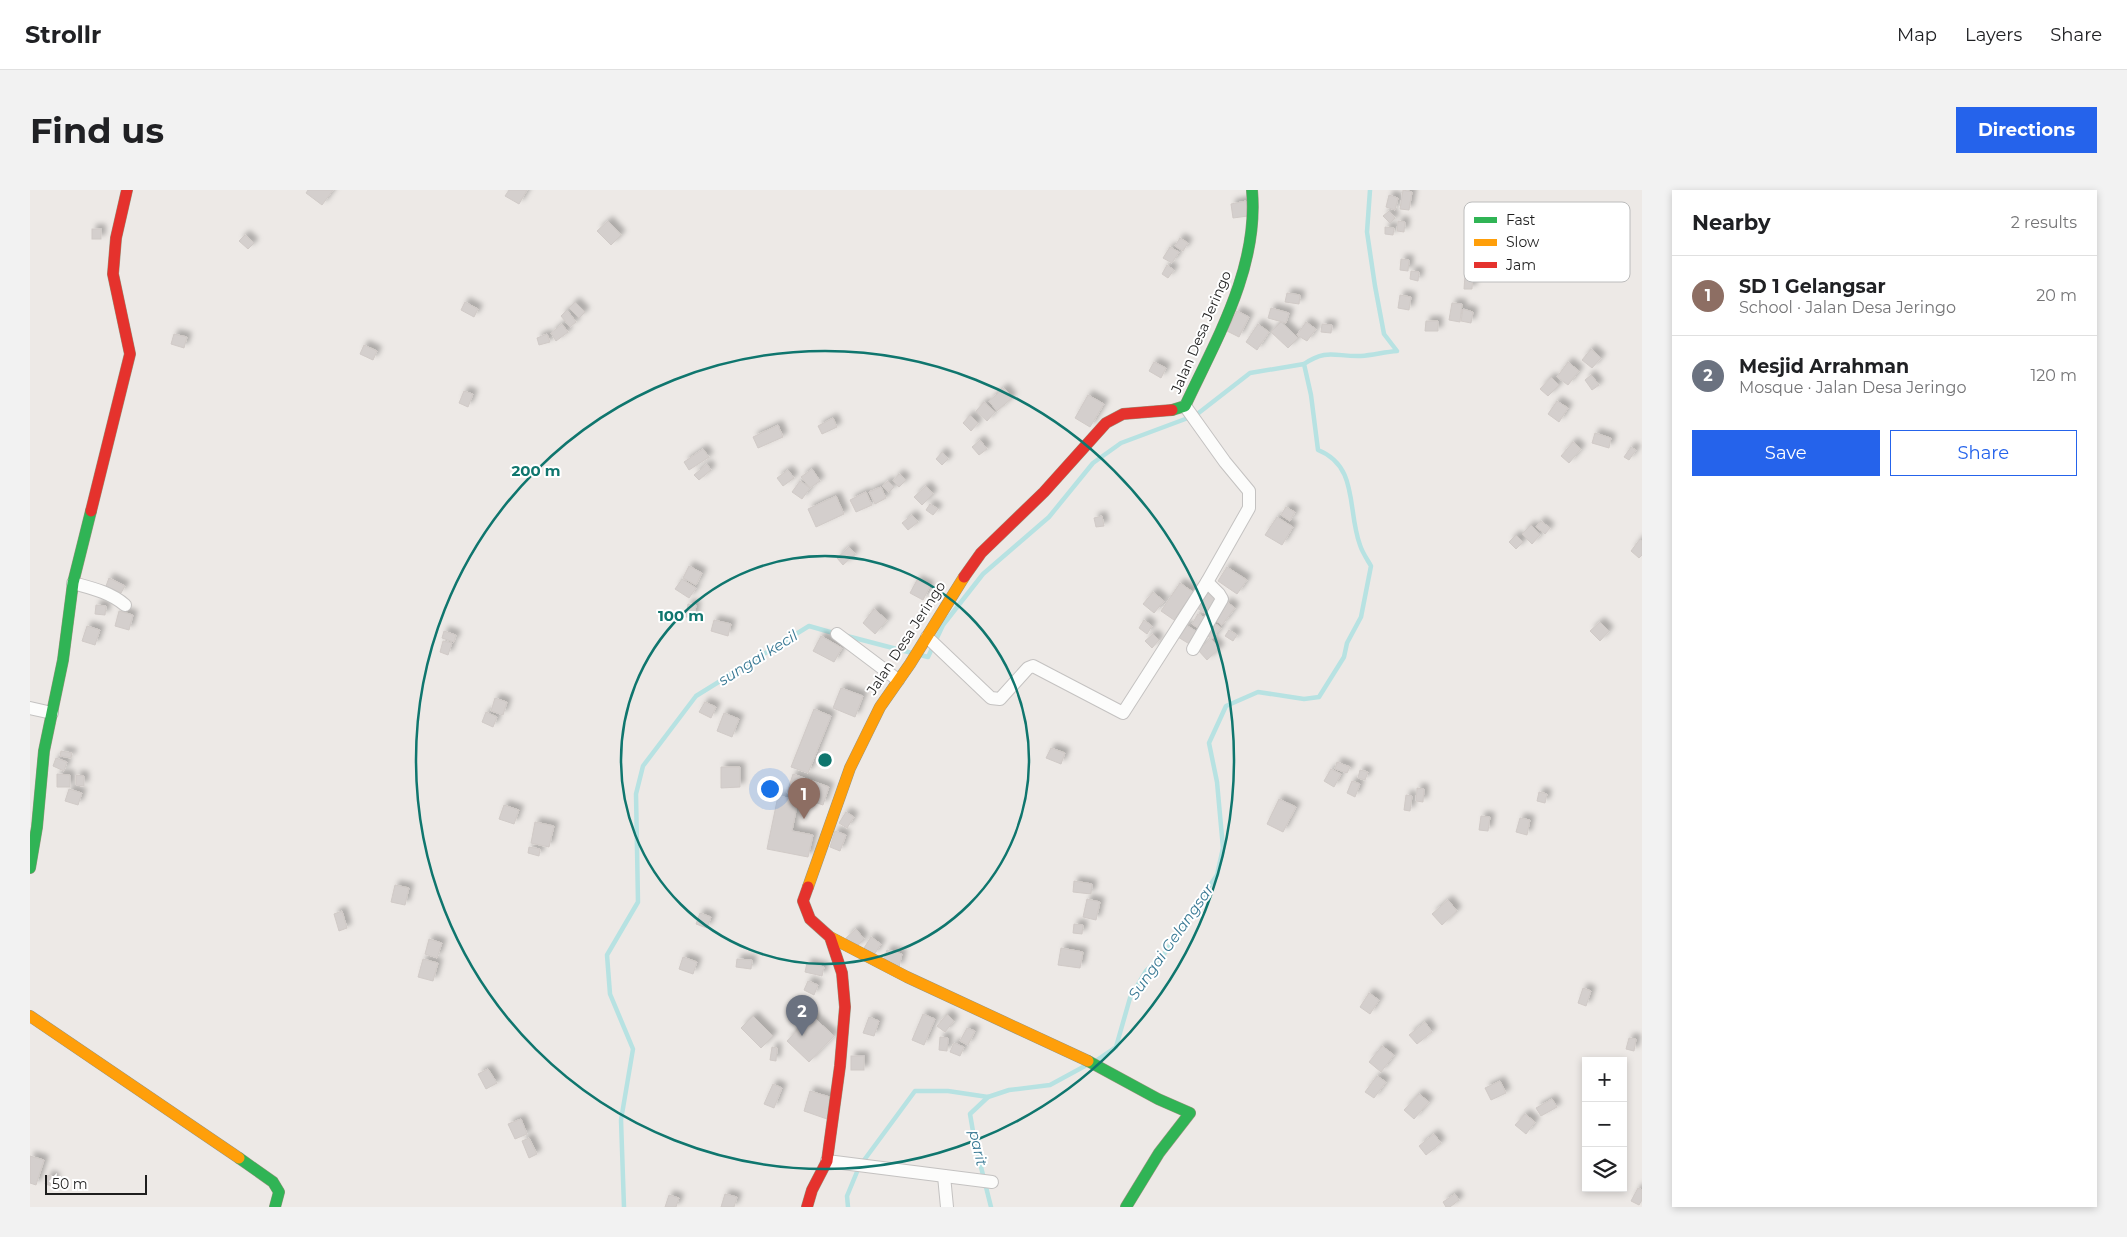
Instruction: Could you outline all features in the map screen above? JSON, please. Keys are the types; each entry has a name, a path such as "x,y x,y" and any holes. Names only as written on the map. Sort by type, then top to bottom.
{"street":[{"path":"30,868 37,827 43,759 63,660 72,583 130,354 128,335 116,298 113,268 116,239 127,190"},
{"name":"Jalan Desa Jeringo","path":"1126,1207 1159,1153 1190,1113 1158,1099 1078,1056 906,977 830,937 810,920 804,901 850,768 880,707 910,664 930,642 961,581 982,553 1044,492 1106,423 1123,414 1177,410 1185,406 1228,312 1246,266 1254,226 1255,203 1252,190"},
{"path":"930,642 991,698 996,700 1000,699 1028,668 1033,666 1124,713 1207,582 1249,508 1249,490 1204,434 1185,406"},
{"path":"1193,649 1222,599 1207,582"},
{"path":"72,583 104,592 117,598 124,605"},
{"path":"837,634 898,680"},
{"path":"30,708 52,713"},
{"path":"807,1207 812,1190 827,1162 840,1066 845,1007 842,973 830,937"},
{"path":"30,1016 273,1182 279,1192 275,1207"},
{"path":"827,1162 874,1166 992,1182"},
{"path":"944,1176 947,1207"}],"building":[{"path":"308,190 333,190 322,205 306,193"},
{"path":"509,190 527,190 519,204 505,196"},
{"path":"1403,190 1412,192 1409,210 1400,209"},
{"path":"1389,195 1398,198 1395,210 1386,207"},
{"path":"1246,201 1248,216 1233,218 1231,204"},
{"path":"1389,211 1395,218 1390,223 1383,216"},
{"path":"608,221 621,235 611,245 597,231"},
{"path":"1398,221 1405,222 1404,232 1397,231"},
{"path":"1385,227 1394,228 1393,235 1385,234"},
{"path":"92,229 101,229 101,239 92,239"},
{"path":"245,235 254,243 248,249 239,241"},
{"path":"1180,238 1188,243 1183,251 1175,246"},
{"path":"1170,247 1179,252 1172,263 1163,258"},
{"path":"1401,259 1409,260 1408,271 1400,270"},
{"path":"1167,265 1174,270 1168,278 1162,274"},
{"path":"1411,271 1419,272 1418,281 1410,279"},
{"path":"1464,282 1472,282 1472,289 1464,289"},
{"path":"1287,293 1300,295 1299,304 1285,302"},
{"path":"1400,295 1411,297 1409,310 1398,308"},
{"path":"465,302 478,309 474,317 461,310"},
{"path":"575,302 585,312 579,318 569,308"},
{"path":"1452,303 1462,304 1460,322 1449,320"},
{"path":"1271,308 1289,313 1286,323 1268,318"},
{"path":"1463,309 1473,312 1471,323 1461,321"},
{"path":"567,310 576,322 570,327 561,316"},
{"path":"1237,311 1249,317 1239,337 1227,331"},
{"path":"1426,321 1438,321 1438,331 1425,331"},
{"path":"1281,322 1298,338 1288,348 1271,332"},
{"path":"1306,322 1316,329 1307,341 1297,335"},
{"path":"562,324 568,332 556,341 551,333"},
{"path":"1258,324 1269,332 1257,350 1246,342"},
{"path":"1322,324 1332,325 1331,333 1321,332"},
{"path":"174,334 187,337 184,348 171,344"},
{"path":"547,334 550,342 539,345 537,338"},
{"path":"364,345 377,351 373,360 360,354"},
{"path":"1591,349 1601,358 1592,368 1582,360"},
{"path":"1154,362 1166,368 1161,378 1149,371"},
{"path":"1568,362 1579,371 1568,385 1557,377"},
{"path":"1591,375 1599,385 1592,390 1585,380"},
{"path":"1551,377 1559,385 1548,396 1540,389"},
{"path":"1004,388 1012,398 997,411 989,401"},
{"path":"464,391 473,394 468,407 459,403"},
{"path":"1088,395 1104,404 1090,427 1075,418"},
{"path":"1557,401 1568,408 1559,422 1548,414"},
{"path":"984,402 995,412 987,421 976,411"},
{"path":"970,415 978,423 971,431 963,423"},
{"path":"833,418 837,427 822,434 818,426"},
{"path":"778,425 783,437 758,448 753,437"},
{"path":"1595,433 1611,438 1609,448 1592,443"},
{"path":"980,440 987,449 979,455 972,447"},
{"path":"1573,442 1581,449 1569,463 1561,456"},
{"path":"1631,447 1636,450 1629,460 1624,457"},
{"path":"703,449 709,457 689,470 684,462"},
{"path":"942,452 948,459 942,465 936,459"},
{"path":"707,464 711,470 699,480 694,475"},
{"path":"812,469 820,481 810,488 801,477"},
{"path":"788,470 794,478 783,486 777,478"},
{"path":"899,474 906,480 899,487 893,481"},
{"path":"800,481 810,488 802,499 792,492"},
{"path":"888,481 894,487 889,492 882,486"},
{"path":"926,486 933,494 922,505 914,497"},
{"path":"881,487 886,498 875,504 869,492"},
{"path":"866,492 872,505 856,512 850,500"},
{"path":"836,496 844,514 816,527 808,509"},
{"path":"930,504 938,509 933,515 926,510"},
{"path":"1286,507 1295,512 1290,521 1281,515"},
{"path":"912,515 918,522 908,530 902,523"},
{"path":"1102,516 1104,526 1096,527 1094,518"},
{"path":"1277,517 1293,527 1282,545 1265,535"},
{"path":"1541,521 1550,528 1545,534 1536,527"},
{"path":"1531,525 1540,535 1532,544 1522,534"},
{"path":"1516,535 1523,542 1516,549 1509,542"},
{"path":"1640,539 1642,541 1642,555 1639,558 1631,551"},
{"path":"849,547 855,554 843,565 837,558"},
{"path":"689,566 702,573 696,585 683,578"},
{"path":"1227,567 1247,580 1237,594 1218,581"},
{"path":"109,578 125,586 121,593 106,586"},
{"path":"682,579 696,588 689,598 675,589"},
{"path":"917,580 930,586 923,600 910,593"},
{"path":"1180,583 1193,592 1174,620 1161,611"},
{"path":"1205,589 1217,598 1206,614 1194,606"},
{"path":"1153,592 1164,601 1154,613 1143,604"},
{"path":"1227,602 1235,608 1222,625 1214,619"},
{"path":"688,604 696,605 694,618 686,617"},
{"path":"96,605 106,606 105,615 95,614"},
{"path":"874,609 887,620 875,634 863,623"},
{"path":"119,611 133,615 129,630 115,626"},
{"path":"1198,614 1207,619 1200,629 1192,624"},
{"path":"714,620 731,624 728,636 711,631"},
{"path":"1144,620 1152,626 1147,634 1139,628"},
{"path":"1212,621 1221,628 1212,639 1203,633"},
{"path":"1600,622 1609,631 1600,641 1590,631"},
{"path":"1186,625 1199,633 1191,645 1178,637"},
{"path":"87,626 100,630 95,645 82,641"},
{"path":"1229,630 1237,635 1233,641 1225,636"},
{"path":"444,631 456,635 454,642 442,638"},
{"path":"1153,634 1159,640 1152,648 1145,641"},
{"path":"821,636 842,648 834,662 813,651"},
{"path":"1211,639 1220,648 1207,660 1198,650"},
{"path":"443,641 452,643 448,655 440,652"},
{"path":"841,688 863,696 855,717 833,708"},
{"path":"495,698 507,702 503,715 491,711"},
{"path":"705,702 716,707 711,718 699,712"},
{"path":"814,709 831,716 808,773 791,767"},
{"path":"486,712 497,717 493,727 482,722"},
{"path":"724,713 739,719 732,737 717,731"},
{"path":"1051,748 1065,753 1061,764 1046,758"},
{"path":"61,751 72,753 71,758 60,756"},
{"path":"56,758 67,762 64,771 53,766"},
{"path":"1337,762 1350,767 1347,773 1335,769"},
{"path":"721,767 740,767 740,787 721,788"},
{"path":"1331,769 1341,774 1334,787 1324,781"},
{"path":"1360,770 1368,772 1365,780 1358,778"},
{"path":"57,774 70,775 70,787 57,787"},
{"path":"793,774 829,787 823,805 787,793"},
{"path":"76,775 84,776 84,786 76,785"},
{"path":"1352,781 1360,784 1355,797 1347,793"},
{"path":"1417,788 1424,789 1423,802 1416,801"},
{"path":"69,789 82,793 78,805 65,801"},
{"path":"1539,792 1547,794 1545,803 1537,801"},
{"path":"1406,795 1412,796 1410,811 1404,810"},
{"path":"778,796 798,800 792,831 813,835 808,857 767,849"},
{"path":"1279,799 1296,807 1283,832 1267,824"},
{"path":"504,805 519,810 514,824 499,819"},
{"path":"846,812 854,817 847,828 839,823"},
{"path":"1481,816 1490,817 1488,831 1479,830"},
{"path":"1520,818 1530,820 1527,835 1516,832"},
{"path":"535,822 554,826 549,847 531,843"},
{"path":"835,831 846,835 840,851 830,847"},
{"path":"529,847 540,849 539,856 528,853"},
{"path":"1074,881 1092,884 1091,894 1073,892"},
{"path":"395,885 409,888 405,905 391,902"},
{"path":"1087,899 1100,902 1096,920 1083,917"},
{"path":"1448,900 1457,911 1442,925 1432,914"},
{"path":"342,911 347,928 339,931 334,914"},
{"path":"700,913 711,917 707,928 696,924"},
{"path":"1074,924 1083,925 1082,934 1073,933"},
{"path":"856,929 864,939 855,948 846,938"},
{"path":"871,937 881,944 874,955 864,948"},
{"path":"429,939 442,943 437,958 425,954"},
{"path":"1061,948 1083,952 1080,968 1058,965"},
{"path":"887,950 902,954 899,967 883,963"},
{"path":"683,957 697,962 693,974 679,969"},
{"path":"423,959 438,963 433,981 418,977"},
{"path":"737,959 752,960 751,969 736,967"},
{"path":"807,963 824,967 822,976 805,972"},
{"path":"808,981 818,985 814,995 804,990"},
{"path":"1583,988 1591,991 1586,1006 1578,1003"},
{"path":"1369,993 1379,1000 1370,1014 1360,1007"},
{"path":"923,1014 935,1019 924,1045 912,1040"},
{"path":"947,1014 954,1021 945,1032 937,1026"},
{"path":"811,1015 834,1036 809,1062 787,1041"},
{"path":"753,1016 773,1036 761,1048 741,1028"},
{"path":"869,1017 879,1021 874,1036 863,1033"},
{"path":"1425,1022 1432,1032 1417,1044 1409,1035"},
{"path":"967,1028 975,1031 968,1045 960,1041"},
{"path":"940,1037 948,1038 947,1051 939,1050"},
{"path":"1629,1038 1636,1039 1634,1051 1626,1049"},
{"path":"954,1043 964,1047 960,1056 950,1052"},
{"path":"1382,1046 1394,1055 1381,1072 1369,1062"},
{"path":"772,1047 777,1048 776,1061 770,1060"},
{"path":"851,1056 864,1056 864,1070 851,1070"},
{"path":"488,1069 497,1083 486,1089 478,1074"},
{"path":"1377,1076 1386,1082 1374,1098 1365,1092"},
{"path":"1500,1081 1506,1093 1491,1100 1485,1088"},
{"path":"773,1084 782,1088 774,1108 764,1104"},
{"path":"810,1091 833,1098 827,1119 804,1111"},
{"path":"1419,1094 1429,1102 1414,1119 1404,1110"},
{"path":"1552,1099 1557,1107 1541,1116 1536,1108"},
{"path":"1525,1114 1535,1122 1526,1134 1515,1125"},
{"path":"521,1119 527,1134 515,1139 508,1124"},
{"path":"1434,1134 1441,1143 1426,1155 1419,1146"},
{"path":"529,1138 537,1154 529,1158 522,1141"},
{"path":"30,1156 44,1160 36,1185 30,1183"},
{"path":"48,1175 56,1178 52,1186 45,1184"},
{"path":"1638,1188 1642,1190 1642,1200 1639,1205 1631,1201"},
{"path":"725,1194 737,1197 734,1207 721,1207"},
{"path":"1455,1194 1459,1200 1450,1207 1446,1207 1443,1202"},
{"path":"669,1195 679,1198 676,1207 665,1207"}],"waterway":[{"name":"Sungai Gelangsar","path":"1097,1060 1116,1047 1130,998 1146,971 1164,954 1217,875 1223,848 1217,782 1209,743 1226,706 1258,692 1304,699 1319,697 1344,657 1347,643 1361,617 1371,566 1362,550 1356,532 1350,491 1346,478 1340,467 1331,457 1318,450 1311,395 1304,364 1319,356 1332,354 1361,356 1397,351 1384,334 1375,286 1367,232 1370,190"},
{"name":"sungai kecil","path":"920,655 928,657 943,625 983,574 1049,517 1093,463 1121,443 1196,415 1250,373 1304,364"},
{"name":"sungai kecil","path":"624,1207 621,1120 633,1049 610,994 607,955 638,902 636,794 643,766 696,696 809,626 837,634"},
{"name":"sungai kecil","path":"847,636 912,653"},
{"name":"Sungai Gelangsar","path":"848,1207 847,1196 859,1167 915,1091 948,1091 988,1097 1009,1090 1050,1085 1085,1066"},
{"name":"parit","path":"988,1097 970,1114 975,1143 991,1207"}],"traffic: fast":[{"path":"1172,410 1185,406 1233,301 1249,247 1252,219 1252,190"},
{"path":"30,868 37,827 44,751 63,660 73,583 91,511"},
{"path":"1088,1061 1158,1099 1190,1113 1159,1153 1126,1207"},
{"path":"239,1158 273,1182 279,1192 275,1207"}],"traffic: slow":[{"path":"808,887 850,768 880,707 910,664 964,577"},
{"path":"830,937 907,977 1088,1061"},
{"path":"30,1016 239,1158"}],"traffic: jam":[{"path":"91,511 130,354 113,274 116,238 127,190"},
{"path":"964,577 981,553 1044,492 1106,423 1123,414 1172,410"},
{"path":"807,1207 812,1190 827,1161 840,1066 845,1007 842,973 830,937 810,919 803,901 808,887"}],"place":[{"name":"SD 1 Gelangsar","path":"804,819"},
{"name":"Mesjid Arrahman","path":"802,1036"}]}
